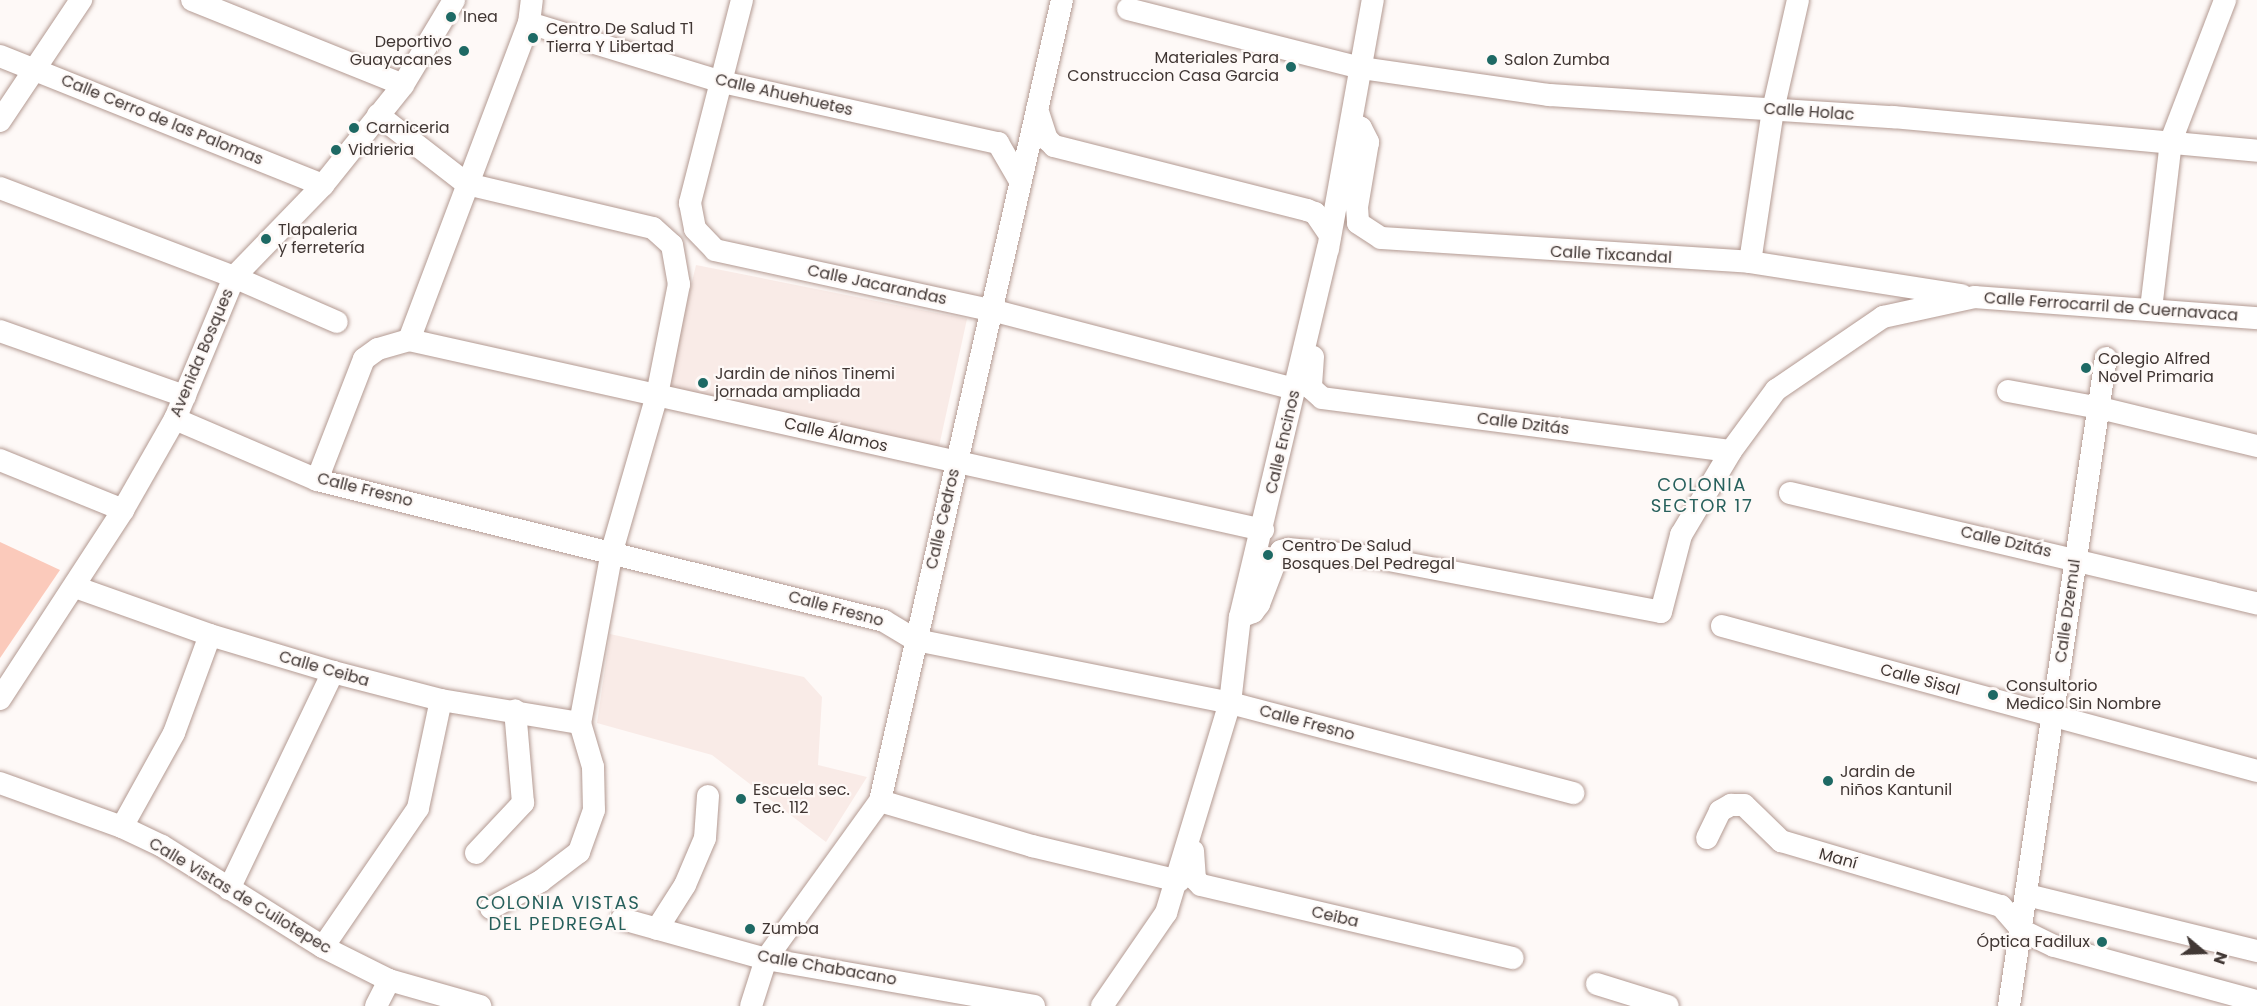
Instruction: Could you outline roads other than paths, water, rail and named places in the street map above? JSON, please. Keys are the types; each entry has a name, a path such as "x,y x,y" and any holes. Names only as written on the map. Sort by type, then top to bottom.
{"street":[{"path":"0,122 33,67 81,0"},
{"path":"192,0 403,85"},
{"name":"Avenida Bosques","path":"0,699 75,587 123,510 175,419 234,277 323,185 403,85 454,0"},
{"path":"317,480 364,359 378,349 409,340 529,23 532,0"},
{"path":"529,23 548,0"},
{"name":"Calle Jacarandas","path":"742,0 690,203 695,230 715,250 991,310 1305,391"},
{"name":"Calle Cedros","path":"751,1006 766,959 880,801 1062,0"},
{"name":"Calle Encinos","path":"1102,1006 1166,913 1179,881 1230,703 1240,616 1263,530 1283,440 1305,391 1316,297 1352,123 1373,0"},
{"path":"1750,262 1773,110 1798,0"},
{"path":"2151,309 2171,141 2225,0"},
{"name":"Calle Holac","path":"1128,9 1361,68 1549,95 2171,141 2257,151"},
{"name":"Calle Ahuehuetes","path":"529,23 722,82 998,143 1020,181"},
{"name":"Calle Cerro de las Palomas","path":"0,56 33,67 323,185"},
{"path":"1037,109 1047,139 1054,146 1316,213 1330,235"},
{"path":"378,115 467,184 653,228 672,245 679,284 657,395 612,551 580,723 593,767 594,810 579,852 541,882 491,908"},
{"name":"Calle Tixcandal","path":"1352,123 1361,128 1368,142 1357,207 1358,223 1381,238 1750,262 1975,297"},
{"path":"0,188 234,277 337,322"},
{"name":"Calle Ferrocarril de Cuernavaca","path":"1240,616 1253,612 1260,604 1276,560 1281,551 1288,549 1373,557 1661,612 1681,535 1731,451 1776,390 1882,317 1975,297 2257,318"},
{"path":"0,331 185,396"},
{"name":"Calle Álamos","path":"409,340 1263,530"},
{"name":"Calle Dzemul","path":"2009,1006 2106,358"},
{"name":"Calle Dzitás","path":"1305,391 1362,405 1731,451"},
{"path":"2008,391 2100,408 2257,446"},
{"name":"Calle Fresno","path":"175,419 317,480 612,551 884,621 916,640 1230,703 1573,793"},
{"path":"0,460 123,510"},
{"name":"Calle Dzitás","path":"1790,493 2076,558 2257,603"},
{"name":"Calle Ceiba","path":"75,587 210,635 333,672 441,700 515,710 580,723"},
{"name":"Calle Sisal","path":"1722,626 2257,771"},
{"path":"122,827 174,732 210,635"},
{"path":"229,889 333,672"},
{"path":"322,947 418,808 441,700"},
{"path":"476,853 523,803 515,710"},
{"name":"Calle Vistas de Cuilotepec","path":"0,783 122,827 162,846 322,947 389,980 480,1006"},
{"path":"657,929 682,891 705,838 708,796"},
{"path":"880,801 1032,846 1179,881"},
{"name":"Maní","path":"1707,838 1720,811 1731,805 1744,805 1751,807 1769,832 1799,848 2001,906"},
{"name":"Ceiba","path":"1189,844 1194,853 1195,879 1201,885 1513,958"},
{"path":"2257,951 2027,895 2001,906 2022,930 2054,946 2257,1001"},
{"name":"Calle Chabacano","path":"622,919 766,959 1034,1006"},
{"path":"376,1006 389,980"},
{"path":"1598,984 1668,1006"}],"place":[{"name":"Inea","path":"451,17"},
{"name":"Centro De Salud T1 Tierra Y Libertad","path":"533,38"},
{"name":"Deportivo Guayacanes","path":"464,51"},
{"name":"Salon Zumba","path":"1492,60"},
{"name":"Materiales Para Construccion Casa Garcia","path":"1291,67"},
{"name":"Carniceria","path":"354,128"},
{"name":"Vidrieria","path":"336,150"},
{"name":"Tlapaleria y ferretería","path":"266,239"},
{"name":"Colegio Alfred Novel Primaria","path":"2086,368"},
{"name":"Jardin de niños Tinemi jornada ampliada","path":"703,383"},
{"name":"Centro De Salud Bosques Del Pedregal","path":"1268,555"},
{"name":"Consultorio Medico Sin Nombre","path":"1993,695"},
{"name":"Jardin de niños Kantunil","path":"1828,781"},
{"name":"Escuela sec. Tec. 112","path":"741,799"},
{"name":"Zumba","path":"750,929"},
{"name":"Óptica Fadilux","path":"2102,942"}],"district":[{"name":"COLONIA SECTOR 17","path":"1702,496"},
{"name":"COLONIA VISTAS DEL PEDREGAL","path":"558,914"}]}
